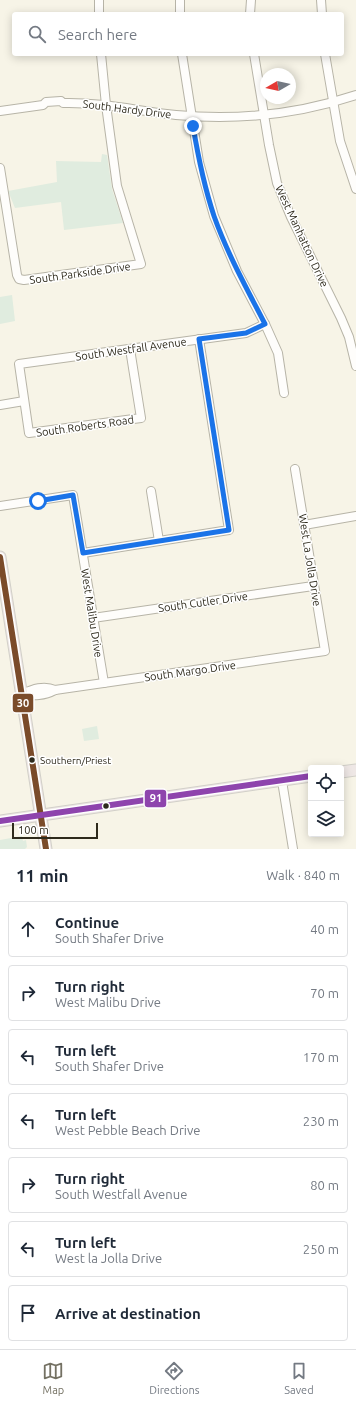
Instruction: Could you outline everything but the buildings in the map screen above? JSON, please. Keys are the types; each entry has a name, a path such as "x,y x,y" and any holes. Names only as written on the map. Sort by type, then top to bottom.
{"main road":[{"path":"0,557 46,849"},
{"path":"344,772 356,770"},
{"path":"0,821 308,777"}],"street":[{"path":"99,0 99,12"},
{"path":"180,0 180,12"},
{"path":"250,12 251,0"},
{"path":"322,0 322,12"},
{"path":"101,56 106,105"},
{"path":"182,56 199,162 214,216 237,271 265,324 278,353 284,393"},
{"name":"West Manhatton Drive","path":"254,56 277,183 291,217 341,318 349,337 356,366"},
{"path":"325,56 340,141 356,190"},
{"name":"South Hardy Drive","path":"0,111 43,105 46,107 61,106 63,103 106,105 191,116 226,118 264,116 298,111 356,95"},
{"name":"South Parkside Drive","path":"0,168 17,275 19,278 24,280 141,264 117,186 106,105"},
{"name":"South Westfall Avenue","path":"24,401 20,364 246,333 265,324"},
{"path":"83,553 229,530 199,339"},
{"name":"South Roberts Road","path":"24,401 29,433 140,418 130,349"},
{"path":"0,405 24,401"},
{"name":"West La Jolla Drive","path":"295,469 324,651"},
{"path":"151,491 159,541"},
{"name":"West Malibu Drive","path":"0,506 73,495 104,683"},
{"path":"304,525 356,516"},
{"name":"South Cutler Drive","path":"93,618 314,586"},
{"name":"South Margo Drive","path":"21,694 35,696 48,694 55,690 324,651"},
{"path":"282,781 293,849"}],"green space":[{"path":"102,154 107,155 112,189 123,223 64,230 61,202 15,208 8,191 57,182 56,161 101,162"},
{"path":"12,295 15,321 0,324 0,297"},
{"path":"97,726 99,739 84,741 82,729"},
{"path":"22,836 23,841 26,840 27,847 25,849 0,849 0,840"}],"transit line":[{"name":"30","path":"0,557 46,849"},
{"name":"91","path":"0,821 308,776"}],"place":[{"name":"Southern/Priest","path":"32,760"}],"route":[{"path":"38,501 73,495 83,553 229,530 199,339 246,333 265,324 237,271 214,216 199,162 193,126"}]}
